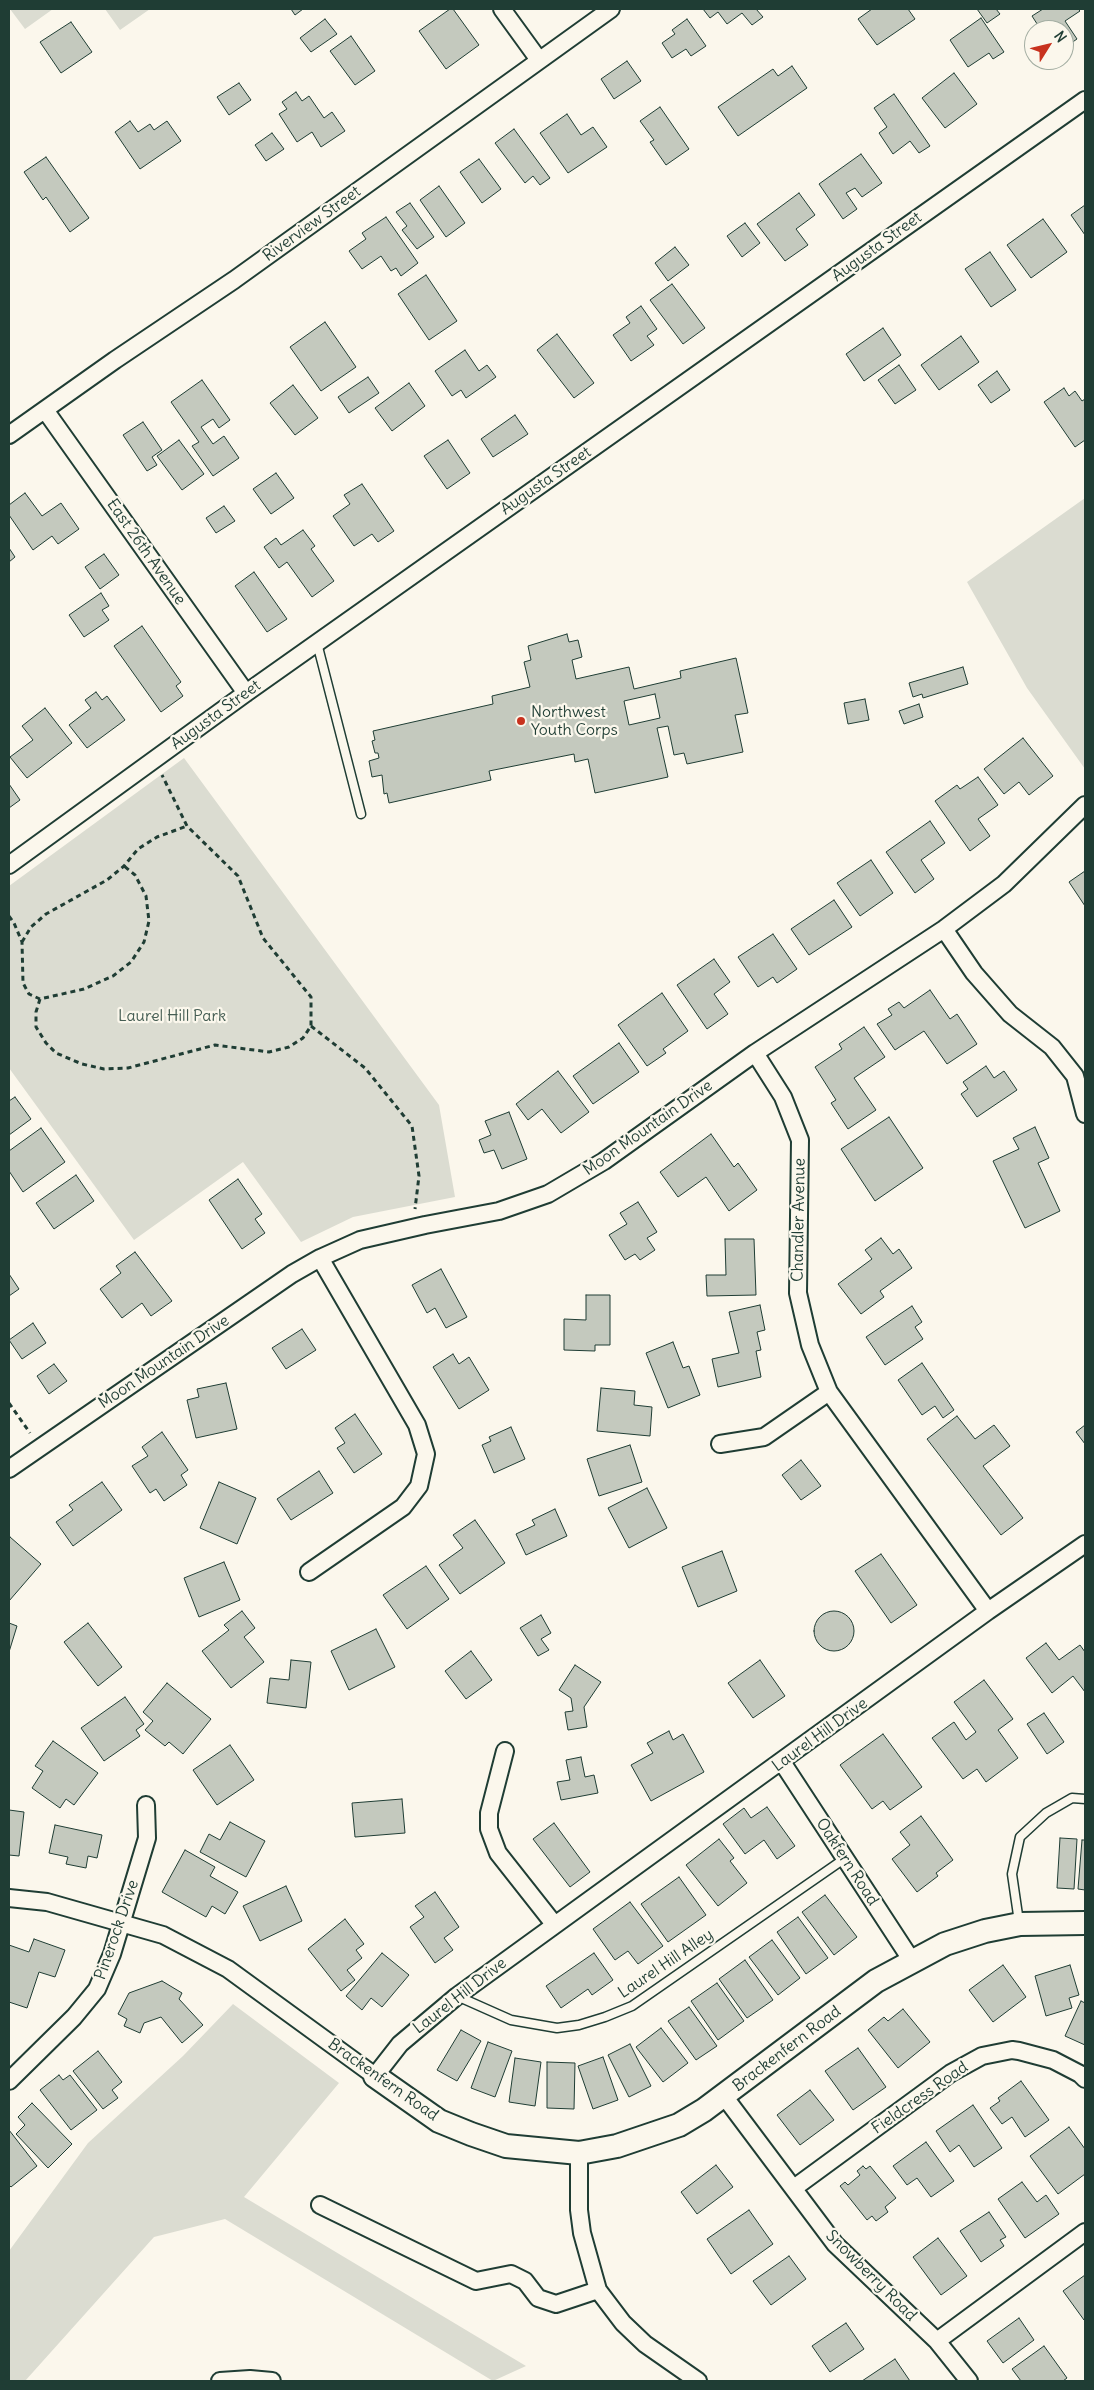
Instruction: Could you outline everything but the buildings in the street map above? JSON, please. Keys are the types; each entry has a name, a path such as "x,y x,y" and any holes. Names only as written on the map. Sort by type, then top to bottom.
{"street":[{"path":"502,9 539,60"},
{"name":"Riverview Street","path":"9,435 115,360 234,280 611,9"},
{"name":"Augusta Street","path":"9,865 246,693 1085,100"},
{"name":"East 26th Avenue","path":"45,410 246,693"},
{"name":"Moon Mountain Drive","path":"9,1469 292,1274 320,1258 360,1240 499,1211 548,1194 604,1160 755,1054 944,929 1004,884 1085,806"},
{"path":"944,929 974,973 1010,1014 1052,1048 1075,1076 1085,1114"},
{"name":"Chandler Avenue","path":"755,1054 783,1097 800,1140 798,1293 810,1345 829,1392 988,1612"},
{"path":"310,1572 403,1507 419,1486 426,1454 417,1425 320,1258"},
{"path":"720,1444 764,1437 829,1392"},
{"name":"Laurel Hill Drive","path":"375,2076 400,2044 457,1996 554,1924 1085,1544"},
{"path":"505,1751 489,1813 489,1829 498,1853 554,1924"},
{"name":"Oakfern Road","path":"782,1762 912,1961"},
{"name":"Pinerock Drive","path":"9,2081 74,2017 97,1989 112,1954 120,1922 147,1838 146,1805"},
{"name":"Brackenfern Road","path":"9,1898 47,1902 163,1935 228,1970 439,2121 506,2146 579,2153 617,2146 679,2125 724,2096 876,1981 945,1944 985,1931 1020,1924 1085,1923"},
{"name":"Fieldcress Road","path":"794,2188 951,2072 982,2056 1012,2050 1019,2051 1053,2060 1080,2074 1085,2079"},
{"name":"Snowberry Road","path":"724,2096 835,2244 937,2342 969,2381"},
{"path":"579,2153 579,2210 582,2232 598,2290 623,2323 645,2344 698,2381"},
{"path":"320,2205 476,2281 511,2274 525,2281 538,2298 556,2304 598,2290"},
{"path":"937,2342 1085,2232"},
{"path":"223,2381 272,2381"}],"lane":[{"path":"317,643 361,814"},
{"path":"1020,1924 1012,1874 1020,1837 1046,1813 1072,1798 1085,1799"},
{"name":"Laurel Hill Alley","path":"457,1996 511,2020 556,2028 579,2025 605,2017 632,2006 844,1859"}],"path":[{"path":"40,999 36,1012 36,1027 46,1043 56,1053 82,1064 104,1069 128,1068 215,1045 269,1052 288,1047 303,1038 311,1026 311,998 263,938 238,876 187,826 164,778 152,761"},
{"path":"22,942 31,927 46,914 106,880 124,866 138,849 157,837 187,826"},
{"path":"9,916 22,942 23,982 29,994 40,999 84,989 113,976 131,962 144,942 149,921 146,896 135,875 124,866"},
{"path":"311,1026 365,1068 412,1126 418,1176 413,1228"},
{"path":"9,1403 40,1447"}],"green space":[{"path":"10,9 53,9 25,29"},
{"path":"105,9 150,9 120,30"},
{"path":"1085,498 1085,769 1027,688 967,582"},
{"name":"Laurel Hill Park","path":"184,758 439,1105 455,1197 353,1217 301,1242 243,1162 134,1240 9,1068 9,886"},
{"path":"233,2004 339,2083 244,2197 526,2366 493,2381 225,2219 154,2237 25,2381 9,2381 9,2251 88,2143 183,2056"}],"place":[{"name":"Northwest Youth Corps","path":"521,721"}]}
